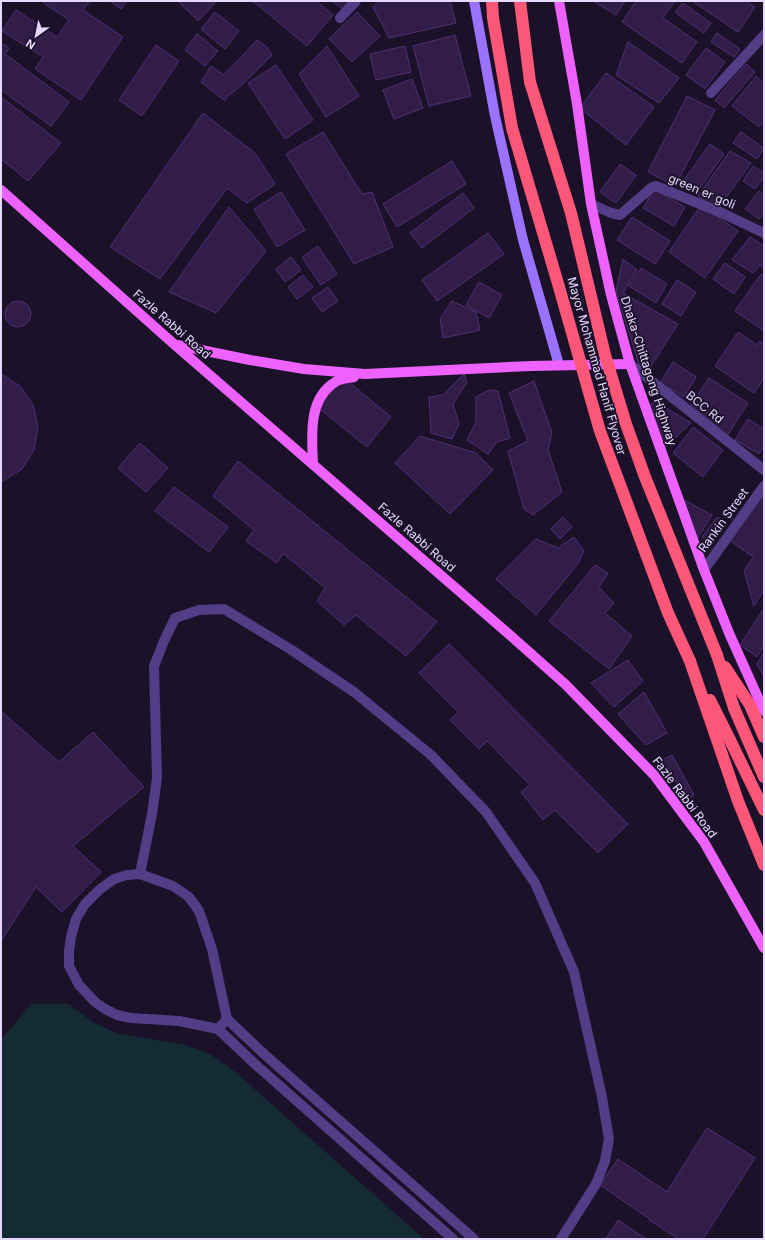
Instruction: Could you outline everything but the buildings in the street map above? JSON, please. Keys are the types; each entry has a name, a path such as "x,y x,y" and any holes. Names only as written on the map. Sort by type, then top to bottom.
{"highway":[{"name":"Mayor Mohammad Hanif Flyover","path":"492,1 512,128 600,431 668,613 690,661 764,810"},
{"name":"Mayor Mohammad Hanif Flyover","path":"520,1 530,82 571,213 605,355 626,424 645,477 717,655 734,708 764,777"},
{"path":"717,655 750,705 764,737"},
{"path":"690,661 738,801 764,865"}],"main road":[{"name":"Dhaka-Chittagong Highway","path":"559,1 592,204 611,296 630,364 704,570 729,633 764,711"},
{"name":"Fazle Rabbi Road","path":"1,190 175,345 560,679 654,775 704,842 764,948"},
{"path":"175,345 304,369 365,374 559,365 630,364"},
{"path":"313,464 312,435 318,401 328,388 338,380 365,374"}],"street":[{"path":"340,18 356,1"},
{"path":"474,1 495,116 523,240 559,365"},
{"path":"710,93 764,35"},
{"name":"green er goli","path":"592,204 611,213 620,215 651,188 656,186 722,213 764,233"},
{"name":"BCC Rd","path":"630,364 764,470"},
{"name":"Rankin Street","path":"704,570 764,486"},
{"path":"140,874 152,814 157,778 154,666 164,640 175,618 199,610 224,609 290,649 354,692 431,754 486,812 535,883 574,972 602,1097 609,1139 604,1161 596,1184 561,1239"},
{"path":"453,1239 309,1112 218,1029 179,1021 131,1018 116,1015 95,1002 80,985 69,966 71,937 76,919 85,904 99,890 114,879 127,875 140,874 174,886 189,897 199,911 212,949 227,1019 264,1054 474,1239"},
{"path":"218,1029 227,1019"},
{"path":"309,1112 318,1102"}],"shaded area":[{"path":"31,1004 69,1004 93,1022 117,1033 186,1045 211,1055 233,1070 424,1239 1,1239 1,1040"}]}
